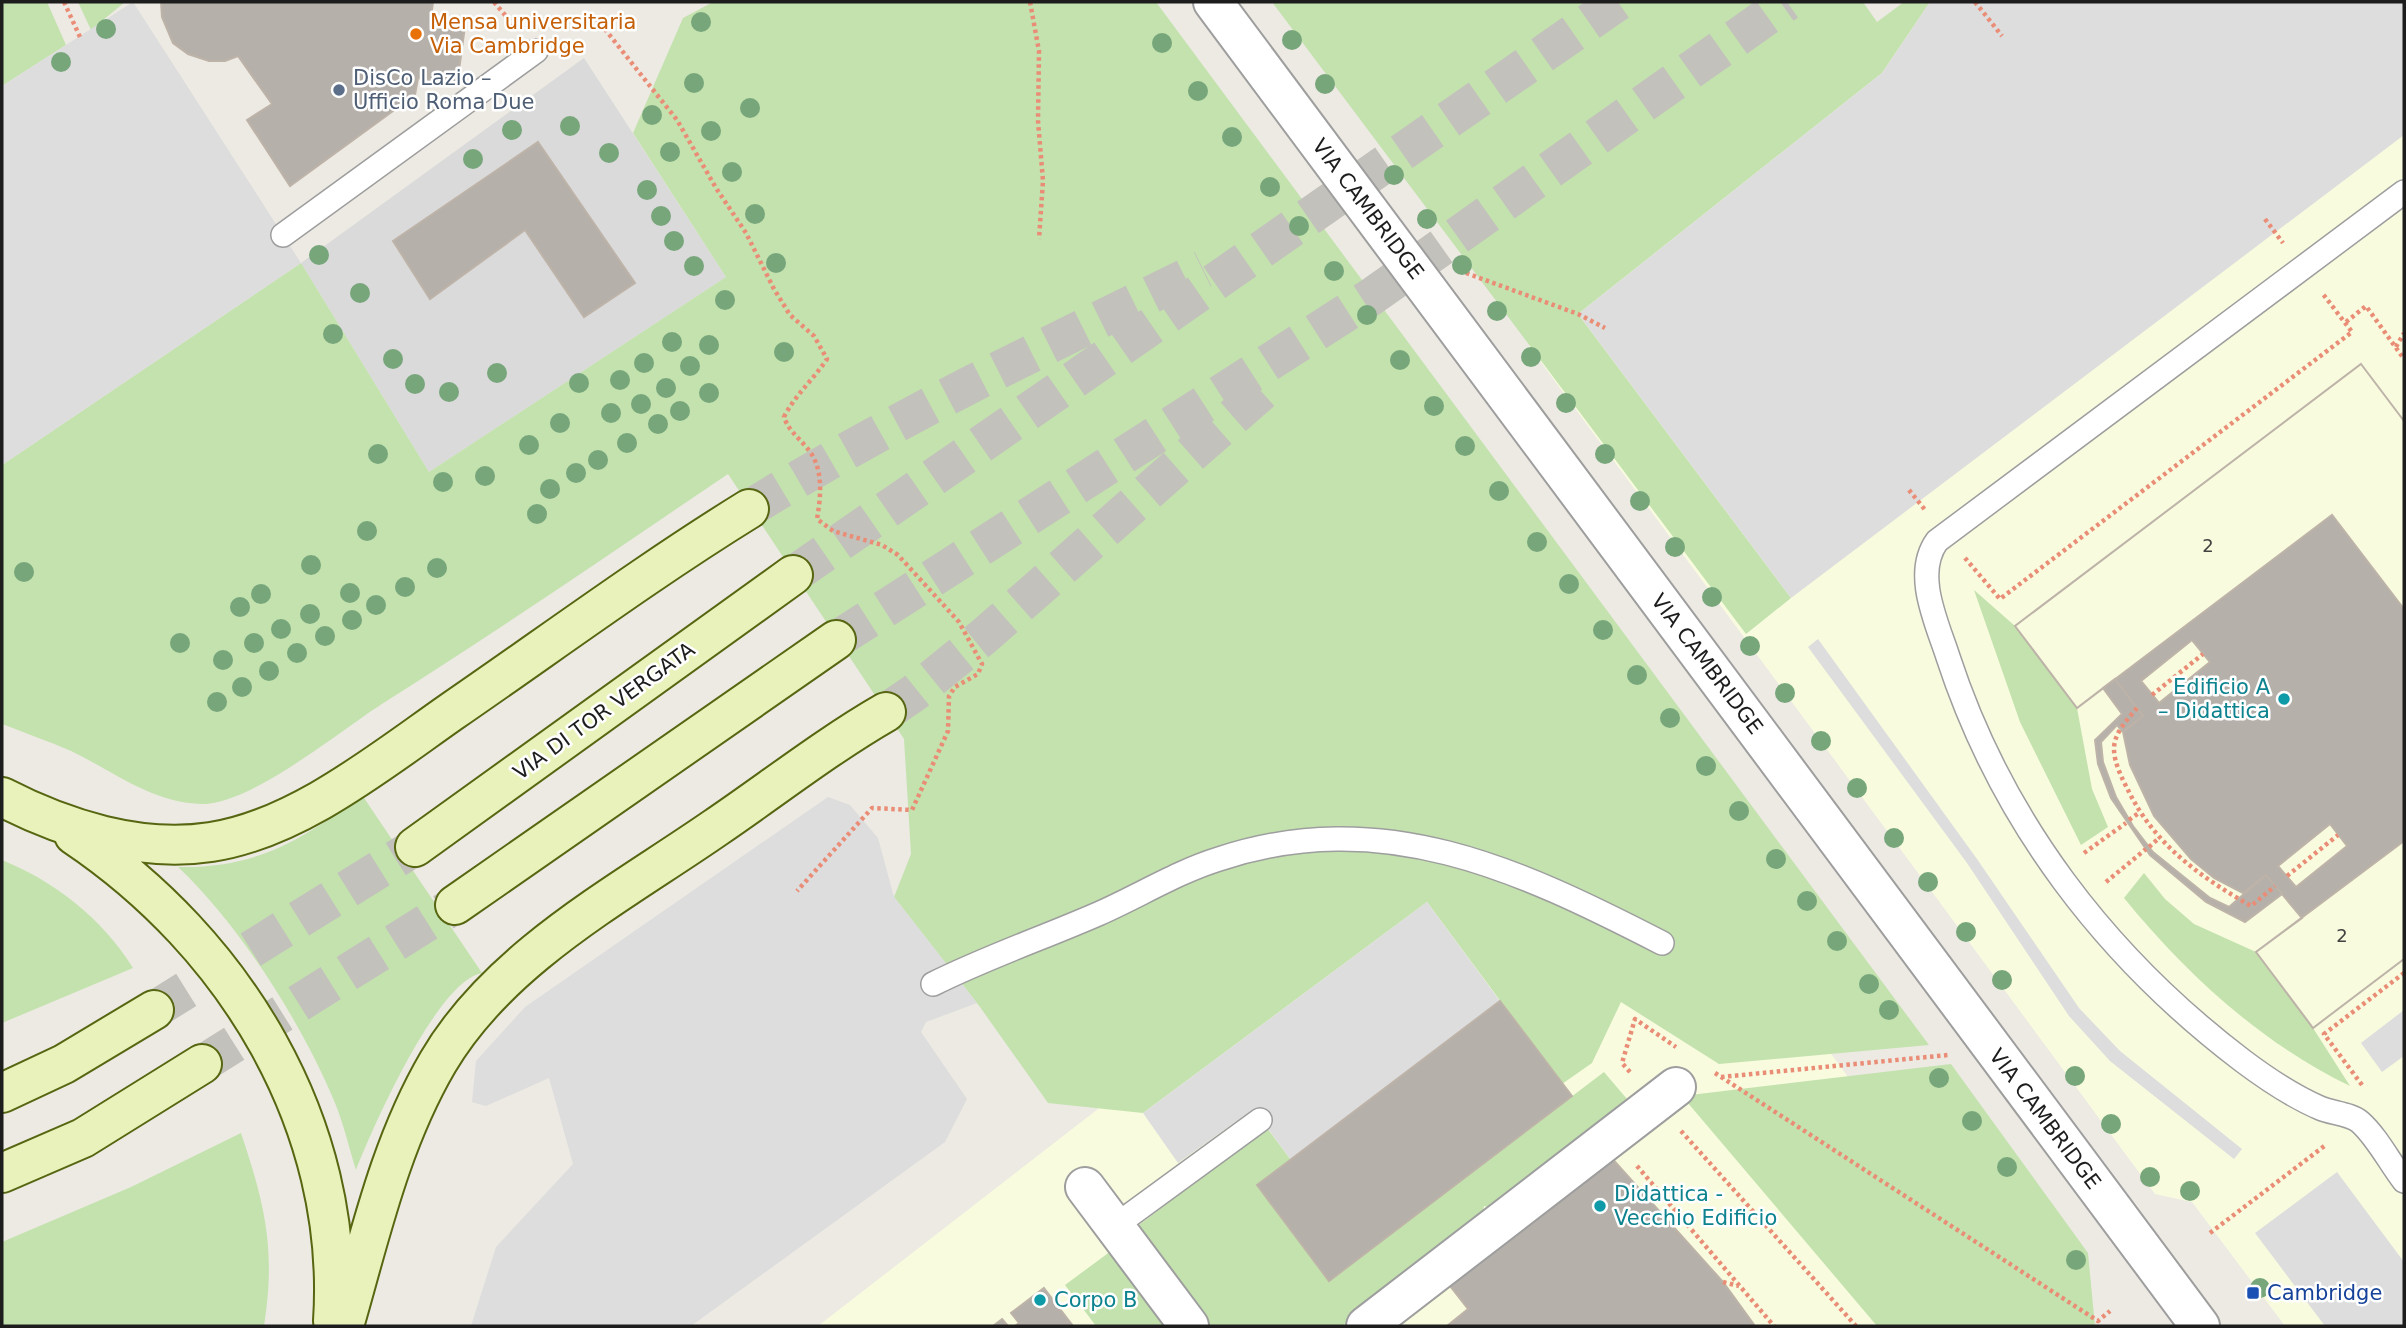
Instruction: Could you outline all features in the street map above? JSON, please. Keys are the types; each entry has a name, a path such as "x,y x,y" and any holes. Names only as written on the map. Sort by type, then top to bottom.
{"main road":[{"path":"2,797 46,817 115,839 158,844 210,842 267,827 307,806 400,748 749,509"},
{"name":"VIA DI TOR VERGATA","path":"415,847 793,575"},
{"path":"455,905 836,640"},
{"path":"344,1326 398,1142 438,1061 472,1013 500,983 571,928 886,712"},
{"path":"46,817 97,851 166,911 215,964 265,1035 290,1085 319,1168 331,1236 332,1326"},
{"path":"2,1093 64,1064 154,1010"},
{"path":"2,1173 83,1138 202,1064"}],"street":[{"name":"VIA CAMBRIDGE","path":"1213,2 2200,1326"},
{"path":"1366,1326 1665,1095"},
{"path":"1085,1187 1189,1326"}],"lane":[{"path":"283,235 537,51"},
{"path":"2404,192 1937,541 1927,561 1934,613 1971,719 2001,786 2033,840 2114,944 2211,1036 2280,1087 2322,1110 2358,1120 2404,1181"},
{"path":"933,984 992,955 1097,914 1195,867 1264,846 1337,837 1406,843 1472,858 1542,884 1662,943"},
{"path":"1115,1226 1260,1120"}],"path":[{"path":"64,2 80,37"},
{"path":"1030,2 1039,51 1038,121 1043,181 1039,239"},
{"path":"1975,2 2002,36"},
{"path":"596,18 677,120 746,233 790,315 814,336 827,359 815,377 793,398 784,417 789,430 810,450 822,488 817,519 833,531 882,545 898,555 959,622 982,664 978,674 955,687 949,696 948,731 912,810 872,808 797,891"},
{"path":"1464,272 1585,317 1605,328"},
{"path":"1909,490 2000,599 2352,332 2345,322 2366,306 2404,359"},
{"path":"2396,347 2404,333"},
{"path":"2152,695 2203,654"},
{"path":"2137,708 2120,729 2114,750 2122,779 2140,812 2159,838 2203,878 2251,906 2274,886"},
{"path":"2074,860 2140,812"},
{"path":"2287,876 2338,835"},
{"path":"2097,889 2159,838"},
{"path":"2210,1233 2377,1105 2324,1034 2404,973"},
{"path":"1678,1048 1635,1019 1622,1063 1665,1095 1854,1326"},
{"path":"1665,1095 1721,1077 1948,1055"},
{"path":"1710,1070 2098,1321 2110,1311"},
{"path":"1635,1164 1774,1326"},
{"path":"1723,1282 1740,1286"}],"shaded area":[{"path":"133,2 301,263 2,465 2,86"},
{"path":"1930,2 2404,2 2404,1326 2285,1326 2192,1202 2155,1194 1529,346 1881,73"},
{"path":"1930,2 2404,2 2404,135 1791,598 1578,314 1882,73"},
{"path":"584,58 726,277 429,472 301,263"},
{"path":"1818,639 1977,859 2079,1008 2120,1051 2242,1149 2234,1159 2110,1061 2069,1016 1967,863 1808,647"},
{"path":"1591,727 2031,1326 818,1326"},
{"path":"828,797 850,805 878,838 894,897 977,1003 926,1022 921,1032 967,1099 945,1142 691,1326 471,1326 496,1247 573,1164 549,1078 486,1106 472,1102 476,1061 525,1007"},
{"path":"1427,902 1500,1001 1291,1160 1253,1109 1178,1163 1143,1113"},
{"path":"2404,1010 2404,1056 2382,1072 2361,1043"},
{"path":"2337,1172 2404,1262 2404,1326 2325,1326 2255,1233"}],"green space":[{"path":"2,2 47,2 66,45 2,86"},
{"path":"78,2 125,2 91,30"},
{"path":"713,2 1156,2 1929,1045 1719,1064 1621,1002 1592,1063 1562,1084 1427,902 1143,1113 1048,1103 980,1007 894,897 911,854 904,739 728,474 296,764 245,792 222,801 202,804 166,798 134,785 71,751 2,724 2,465 301,263 429,472 726,277 633,133 683,18"},
{"path":"1272,2 1863,2 1877,22 1904,2 1930,2 1882,73 1578,314 1791,598 1746,634"},
{"path":"1974,590 2015,626 2077,708 2092,789 2108,827 2081,845 2020,722"},
{"path":"362,795 482,973 464,982 446,1001 427,1028 391,1091 356,1170 335,1103 306,1041 246,946 201,890 178,867 232,863 277,849 319,826"},
{"path":"2,860 40,879 76,903 107,933 133,968 2,1023"},
{"path":"2144,873 2165,899 2194,924 2256,952 2313,1028 2350,1086 2317,1069 2256,1028 2199,980 2124,898"},
{"path":"1951,1064 2088,1253 2095,1326 1877,1326 1682,1096"},
{"path":"1604,1072 1633,1106 1496,1209 1484,1206 1482,1217 1342,1326 1210,1326 1135,1228 1267,1128 1291,1160 1257,1186 1330,1280"},
{"path":"241,1133 266,1228 269,1273 264,1326 2,1326 2,1242 131,1187"},
{"path":"1111,1251 1167,1326 1096,1326 1065,1285"}],"building":[{"name":"DisCo Lazio – Ufficio Roma Due","path":"161,2 433,2 431,17 465,26 457,85 418,78 415,95 290,186 247,120 272,104 238,56 225,61 209,61 188,54 173,43 162,17"},
{"path":"538,142 635,283 584,317 525,230 430,299 393,241"},
{"name":"Edificio A – Didattica","path":"2361,364 2404,421 2404,959 2313,1028 2256,952 2302,918 2266,875 2243,893 2214,878 2191,859 2154,816 2130,765 2123,732 2143,716 2115,679 2077,708 2015,626","holes":["2192,640 2210,662 2159,703 2141,681","2330,824 2347,846 2296,887 2278,866"]},
{"name":"Edificio A – Didattica","path":"2361,364 2404,421 2404,609 2332,515 2077,708 2015,626"},
{"path":"2115,679 2143,716 2123,732 2117,725 2101,742 2103,762 2116,797 2153,852 2210,898 2229,907 2266,875 2282,894 2245,922 2206,902 2150,855 2111,798 2098,764 2095,740 2122,714 2103,688"},
{"path":"2404,841 2404,959 2313,1028 2256,952"},
{"path":"1500,1001 1572,1096 1329,1281 1257,1185"},
{"name":"Didattica - Vecchio Edificio","path":"1608,1154 1723,1282 1755,1326 1447,1326 1468,1309 1450,1286"},
{"name":"Corpo B","path":"1044,1288 1073,1326 1015,1326 1019,1323 1011,1313"},
{"name":"Corpo B","path":"1002,1319 1008,1326 993,1326"}],"tunnel":[{"path":"793,575 1618,2"},
{"path":"836,640 1371,297 1787,2"},
{"path":"749,509 916,413 1203,269"},
{"path":"886,712 983,637 1274,381"},
{"path":"154,1010 415,847"},
{"path":"202,1064 455,905"}],"place":[{"name":"Mensa universitaria Via Cambridge","path":"416,34"},
{"name":"DisCo Lazio – Ufficio Roma Due","path":"339,90"},
{"name":"Edificio A – Didattica","path":"2284,699"},
{"name":"Didattica - Vecchio Edificio","path":"1600,1206"},
{"name":"Cambridge","path":"2253,1293"},
{"name":"Corpo B","path":"1040,1300"}]}
